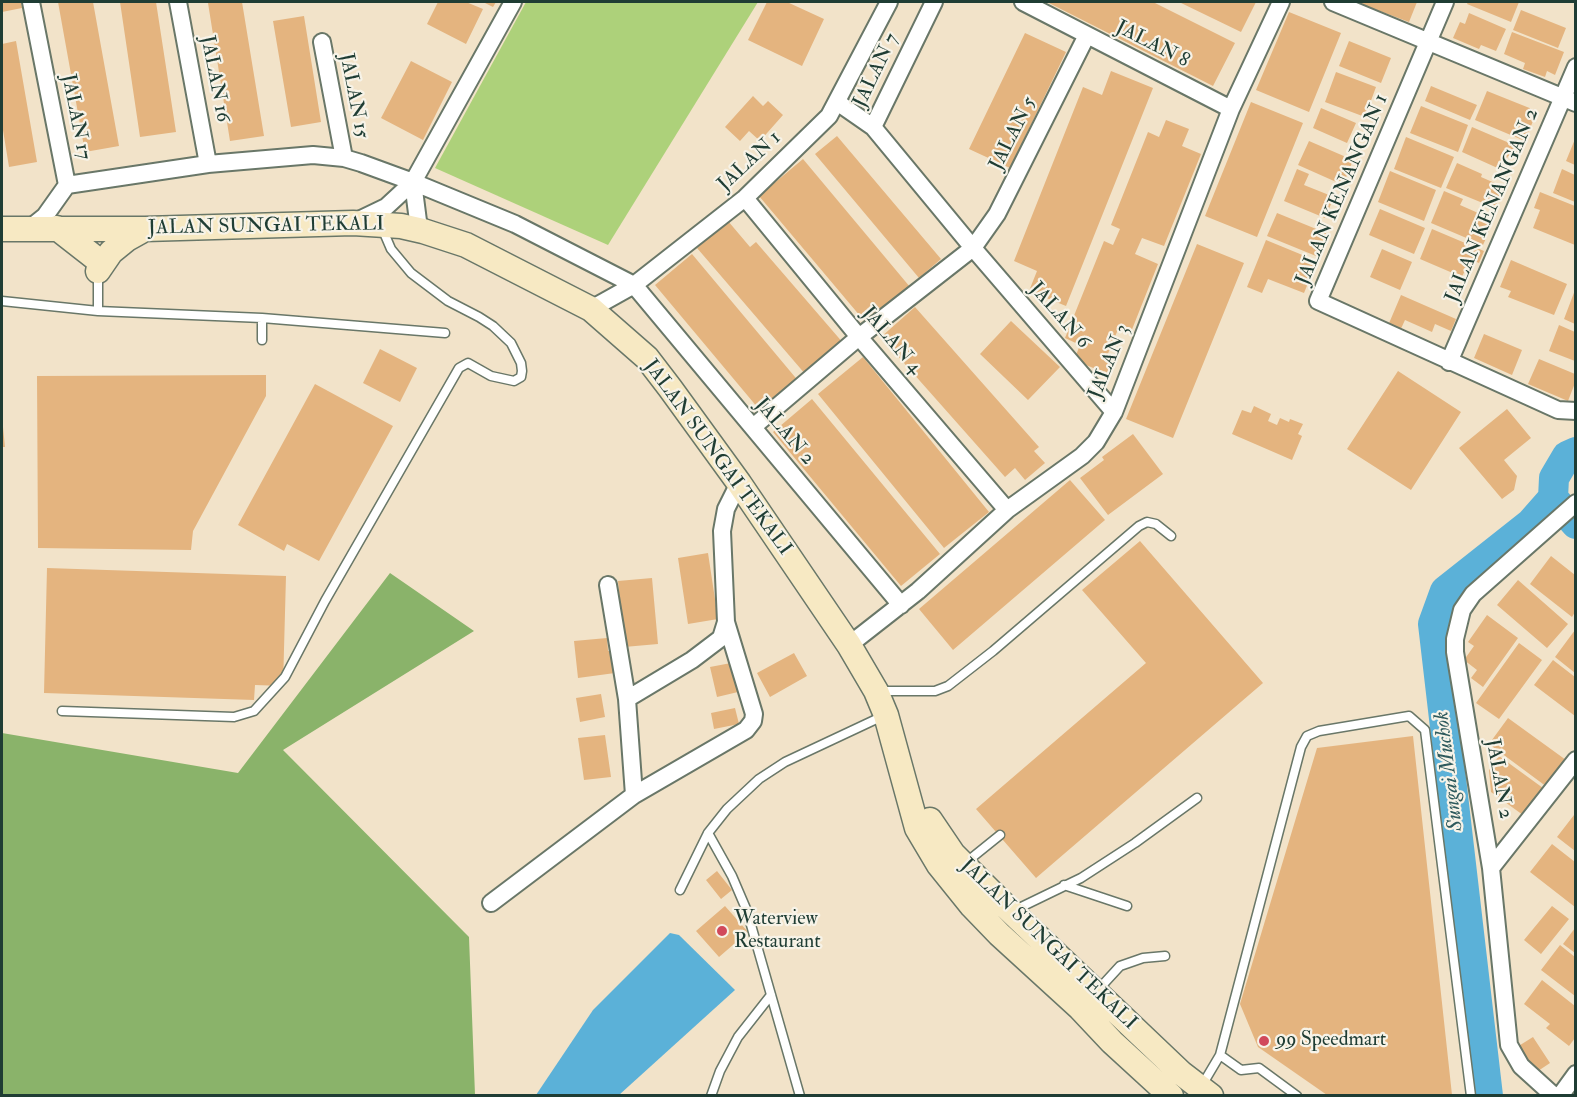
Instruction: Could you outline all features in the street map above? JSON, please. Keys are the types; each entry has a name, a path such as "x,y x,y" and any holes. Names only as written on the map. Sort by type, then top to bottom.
{"street":[{"name":"JALAN 17","path":"30,228 45,216 67,185 31,2"},
{"name":"JALAN 16","path":"178,2 208,164"},
{"path":"353,223 386,207 413,182 513,2"},
{"name":"JALAN 1","path":"591,309 634,285 745,198 829,116 889,2"},
{"name":"JALAN 7","path":"873,127 934,2"},
{"name":"JALAN 8","path":"1023,2 1231,109"},
{"name":"JALAN 3","path":"849,645 901,605 1007,510 1082,456 1096,442 1114,412 1231,109 1281,2"},
{"path":"1333,2 1569,100"},
{"name":"JALAN KENANGAN 1","path":"1445,2 1318,299 1320,303 1558,410 1575,411"},
{"name":"JALAN 5","path":"973,248 997,214 1087,35"},
{"name":"JALAN 15","path":"322,42 344,158"},
{"name":"JALAN KENANGAN 2","path":"1449,362 1569,100 1575,67"},
{"name":"JALAN 6","path":"837,102 873,127 1114,412"},
{"path":"67,185 208,164 312,155 344,158 413,182 515,224 634,285"},
{"path":"413,182 418,221 423,231"},
{"name":"JALAN 4","path":"745,198 859,337 1007,510"},
{"name":"JALAN SUNGAI TEKALI","path":"98,250 145,229 381,224 423,231 466,245 591,309 646,358 739,483 849,645 876,691 886,714 917,828 939,865 972,906 999,934 1171,1095"},
{"path":"2,229 57,228 98,250 111,252 127,239 145,229"},
{"path":"753,427 859,337 973,248"},
{"name":"JALAN 2","path":"634,285 901,605"},
{"path":"491,903 634,795 746,730 753,721 754,714 726,622 722,531 726,509 739,483"},
{"name":"JALAN 2","path":"1554,1095 1521,1065 1509,1045 1491,868 1455,652 1455,639 1462,610 1473,594 1575,502"},
{"path":"608,585 627,699 634,795"},
{"path":"627,699 711,647 720,638 726,622"},
{"path":"1491,868 1575,760"},
{"name":"JALAN SUNGAI TEKALI","path":"903,778 953,854 1203,1093"},
{"path":"1560,1095 1575,1074"}],"lane":[{"path":"62,711 234,717 254,711 285,677 330,591 459,368 468,363 491,375 514,381 521,377 521,363 511,344 493,326 448,301 411,273 391,249 381,224"},
{"path":"98,250 98,311"},
{"path":"2,301 98,311 262,318 445,333"},
{"path":"262,318 262,340"},
{"path":"876,691 935,691 948,686 993,651 1139,526 1147,522 1156,524 1171,536"},
{"path":"680,890 708,833 727,809 759,779 785,762 886,714"},
{"path":"1203,1093 1220,1055 1301,747 1307,736 1319,731 1409,716 1425,730 1470,1095"},
{"path":"1011,911 1081,878 1135,843 1197,798"},
{"path":"708,833 732,876 747,911 800,1095"},
{"path":"963,864 1000,835"},
{"path":"1064,885 1127,906"},
{"path":"1096,991 1120,966 1143,958 1166,956"},
{"path":"711,1095 720,1071 738,1037 771,995"},
{"path":"1220,1055 1241,1070 1258,1068 1297,1095"}],"green space":[{"path":"526,2 758,2 608,245 435,168"},
{"path":"390,573 474,631 283,750 469,937 475,1095 2,1095 2,733 238,773"}],"water":[{"path":"670,933 679,935 735,990 619,1095 536,1095 593,1010"}],"building":[{"path":"2,2 21,2 22,8 2,12"},
{"path":"58,2 93,2 119,146 85,152"},
{"path":"120,2 156,2 176,132 140,137"},
{"path":"242,2 264,136 230,141 208,3"},
{"path":"438,2 466,2 483,9 466,44 427,24"},
{"path":"483,2 496,2 493,7"},
{"path":"767,2 787,2 824,19 802,66 748,40"},
{"path":"1047,2 1153,2 1235,43 1213,86"},
{"path":"1179,2 1256,2 1241,32"},
{"path":"1362,2 1417,2 1409,22 1361,4"},
{"path":"1468,2 1519,2 1511,22 1467,4"},
{"path":"1521,10 1566,28 1558,48 1513,30"},
{"path":"1289,12 1341,33 1309,112 1256,90"},
{"path":"1469,13 1506,29 1496,51 1481,45 1479,49 1453,38 1460,22 1465,24"},
{"path":"304,16 321,122 291,127 273,21"},
{"path":"1512,32 1564,52 1555,75 1547,71 1545,77 1523,69 1525,63 1504,54"},
{"path":"1025,33 1066,52 1010,168 969,149"},
{"path":"16,41 37,162 9,167 2,124 2,44"},
{"path":"1349,41 1391,58 1381,83 1339,66"},
{"path":"411,61 452,82 423,140 381,118"},
{"path":"1111,71 1153,88 1066,306 1029,291 1037,271 1014,261 1083,87 1102,95"},
{"path":"1336,72 1376,87 1365,117 1325,102"},
{"path":"1431,86 1477,105 1470,120 1425,101"},
{"path":"1487,91 1537,111 1525,141 1475,120"},
{"path":"753,96 763,106 768,101 783,115 760,141 749,131 740,141 725,127"},
{"path":"1251,102 1303,123 1257,237 1205,216"},
{"path":"1421,106 1468,125 1458,152 1410,133"},
{"path":"1321,108 1356,123 1347,143 1313,128"},
{"path":"1166,120 1189,129 1182,146 1201,154 1164,246 1142,238 1135,254 1158,264 1131,332 1119,327 1107,356 1116,359 1110,375 1074,360 1080,345 1065,338 1104,241 1113,245 1120,229 1111,225 1148,132 1159,137"},
{"path":"1472,127 1521,148 1516,159 1508,156 1502,170 1462,152"},
{"path":"837,136 941,259 919,278 815,154"},
{"path":"1406,137 1454,157 1441,188 1394,169"},
{"path":"1575,139 1575,165 1566,161"},
{"path":"1309,141 1353,160 1343,185 1298,165"},
{"path":"803,159 910,287 866,323 759,196"},
{"path":"1457,163 1504,187 1495,208 1446,188"},
{"path":"1297,169 1309,174 1304,185 1334,197 1325,218 1284,201"},
{"path":"1562,169 1575,175 1575,202 1553,193"},
{"path":"1390,171 1436,190 1424,221 1378,202"},
{"path":"1444,191 1463,199 1460,205 1494,220 1483,245 1431,223"},
{"path":"1540,192 1575,206 1575,245 1533,228 1540,210 1534,208"},
{"path":"1380,209 1425,228 1414,254 1369,235"},
{"path":"1277,213 1326,233 1316,256 1267,236"},
{"path":"728,221 750,247 756,242 844,344 806,375 697,248"},
{"path":"1432,229 1484,251 1479,263 1470,259 1462,277 1420,259"},
{"path":"1266,240 1317,261 1304,293 1268,279 1262,293 1247,287"},
{"path":"1197,244 1244,263 1173,438 1126,419"},
{"path":"1382,249 1412,262 1400,290 1370,277"},
{"path":"692,254 800,383 763,414 655,285"},
{"path":"1511,260 1567,284 1554,315 1508,297 1511,291 1500,287"},
{"path":"1575,290 1575,324 1564,319"},
{"path":"1401,295 1456,319 1451,331 1435,324 1432,332 1405,320 1399,333 1387,328"},
{"path":"915,307 1039,447 1034,451 1045,463 1025,480 1015,468 1005,477 881,337"},
{"path":"1011,321 1060,367 1028,400 980,354"},
{"path":"1559,325 1575,332 1575,361 1549,351"},
{"path":"1484,334 1522,350 1512,375 1474,358"},
{"path":"380,349 417,368 400,402 363,383"},
{"path":"863,357 989,512 944,548 818,394"},
{"path":"1539,359 1575,374 1575,383 1568,401 1528,384"},
{"path":"1398,371 1461,412 1411,490 1347,449"},
{"path":"266,375 266,396 193,531 191,550 38,548 37,376"},
{"path":"315,384 393,426 319,561 287,544 284,551 238,525"},
{"path":"812,399 940,554 901,586 773,432"},
{"path":"1254,406 1271,414 1268,421 1277,425 1280,418 1303,424 1298,434 1302,436 1292,460 1232,434 1242,410 1251,413"},
{"path":"1507,409 1531,438 1504,460 1517,476 1514,490 1502,499 1459,448"},
{"path":"3,427 5,447 2,447"},
{"path":"1133,434 1163,474 1108,515 1080,478 1104,460 1102,457"},
{"path":"1070,480 1105,520 953,650 919,609"},
{"path":"1140,541 1263,683 1036,878 976,809 1146,663 1082,590"},
{"path":"708,553 718,619 688,624 678,558"},
{"path":"1551,556 1575,575 1575,612 1572,617 1530,584"},
{"path":"47,568 286,576 283,686 255,685 254,700 44,693"},
{"path":"652,578 658,644 624,647 618,581"},
{"path":"1518,580 1568,624 1547,648 1497,605"},
{"path":"1487,615 1518,638 1483,687 1471,678 1477,670 1464,660 1474,646 1468,642"},
{"path":"1575,630 1575,673 1555,657"},
{"path":"607,638 608,651 612,651 615,673 578,678 574,641"},
{"path":"1519,643 1542,660 1499,719 1476,703"},
{"path":"794,653 807,676 770,697 757,673"},
{"path":"1553,660 1575,677 1575,716 1534,685"},
{"path":"731,663 738,692 717,697 710,667"},
{"path":"601,694 605,717 580,722 576,698"},
{"path":"735,708 739,724 714,729 711,713"},
{"path":"1508,718 1566,760 1547,787 1489,744"},
{"path":"605,735 611,777 584,780 578,738"},
{"path":"1413,736 1452,1095 1327,1095 1258,1047 1240,1004 1317,748"},
{"path":"1499,756 1543,788 1523,815 1491,792 1489,770"},
{"path":"1574,815 1575,817 1575,851 1557,837"},
{"path":"1552,844 1575,862 1575,907 1530,872"},
{"path":"717,871 732,890 721,899 706,880"},
{"name":"Waterview Restaurant","path":"725,906 748,932 719,957 696,931"},
{"path":"1552,906 1569,919 1541,954 1524,940"},
{"path":"1575,928 1575,953 1563,944"},
{"path":"1560,945 1575,957 1575,996 1541,970"},
{"path":"1542,980 1575,1006 1575,1038 1569,1046 1546,1028 1550,1024 1524,1004"},
{"path":"1533,1037 1550,1063 1535,1073 1517,1047"}],"waterway":[{"path":"1576,452 1567,456 1554,478 1553,498 1576,524"},
{"name":"Sungai Muchok","path":"1488,1096 1433,624 1445,591 1531,523 1553,498"}],"place":[{"name":"Waterview Restaurant","path":"722,931"},
{"name":"99 Speedmart","path":"1264,1041"}]}
